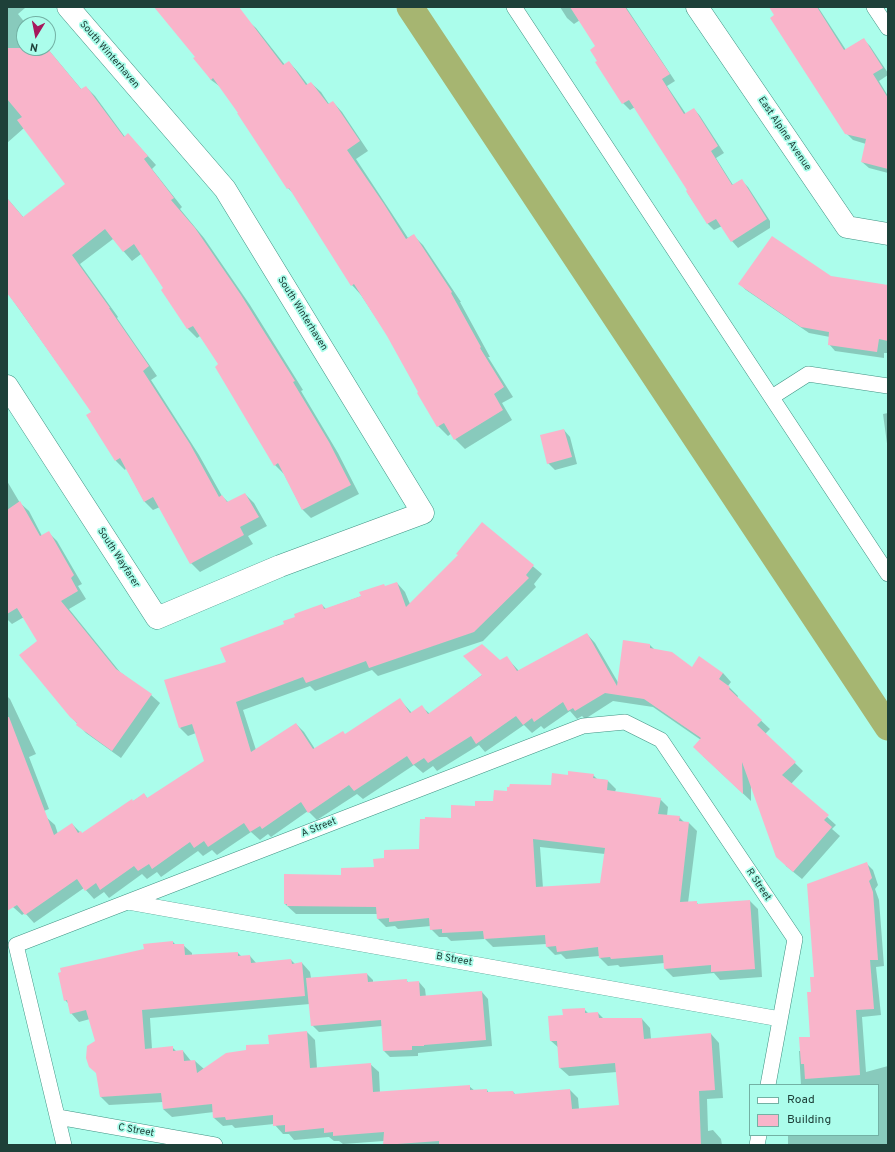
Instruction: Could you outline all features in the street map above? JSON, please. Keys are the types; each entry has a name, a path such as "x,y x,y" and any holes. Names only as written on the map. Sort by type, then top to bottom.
{"street":[{"name":"South Winterhaven","path":"68,7 225,189 424,512 280,566"},
{"name":"East Alpine Avenue","path":"697,7 847,227 888,234"},
{"name":"South Wayfarer","path":"7,386 157,618 280,566"}],"lane":[{"path":"514,7 888,574"},
{"path":"874,7 888,28"},
{"path":"772,397 808,374 888,386"},
{"name":"A Street","path":"58,1118 16,945 583,726 625,722"},
{"name":"R Street","path":"625,722 660,740 795,940 768,1084"},
{"name":"B Street","path":"127,902 780,1019"},
{"path":"58,1118 64,1145"},
{"name":"C Street","path":"58,1118 214,1145"}],"building":[{"path":"154,7 239,7 283,65 289,61 306,85 311,82 328,104 333,101 360,141 347,150 406,239 414,234 452,292 451,293 481,347 480,348 504,387 494,394 503,410 454,440 444,423 437,427 387,336 354,284 351,286 289,188 287,189 238,113 213,78 211,80 193,58 195,57"},
{"path":"570,7 625,7 670,74 662,79 684,114 694,108 718,146 711,151 732,185 742,179 767,219 731,242 716,219 707,224 629,100 622,104 595,62 597,61 590,50 595,46"},
{"path":"769,7 817,7 844,50 864,38 883,68 873,74 888,98 888,169 861,162 866,139 845,134 770,18 774,15"},
{"path":"7,48 16,48 16,56 54,56 81,89 86,86 124,137 128,133 148,156 144,159 174,198 171,200 195,228 241,295 295,381 293,382 329,442 351,485 302,510 278,463 274,466 215,367 218,364 193,326 187,329 161,290 163,288 134,244 123,252 105,229 72,255 149,366 143,371 190,444 219,497 222,495 227,502 245,493 259,517 240,527 244,535 190,564 153,497 144,502 120,458 115,461 86,415 91,412 7,293 7,198 23,217 65,184 17,120 22,117 7,99"},
{"path":"772,236 831,276 888,285 888,341 879,339 877,352 828,345 829,332 801,327 738,284"},
{"path":"564,429 572,457 547,464 540,435"},
{"path":"20,501 40,536 49,531 74,575 71,578 78,591 61,601 116,669 152,694 112,751 76,725 77,723 70,717 19,655 37,641 17,608 7,614 7,510"},
{"path":"482,522 534,565 526,575 529,578 474,632 369,668 366,661 306,683 303,677 236,702 251,752 296,723 313,749 343,731 345,734 400,698 410,713 422,705 428,714 482,675 463,656 482,644 500,660 507,656 517,671 587,633 617,686 623,640 650,644 650,648 672,652 692,667 699,656 723,673 719,679 730,687 729,689 762,720 757,725 796,762 782,775 829,815 824,820 832,827 793,872 776,857 742,762 743,794 693,747 701,738 644,699 605,693 575,711 573,708 568,711 563,702 534,722 532,718 523,725 516,716 476,744 471,736 428,763 424,758 413,765 407,756 354,791 349,785 308,813 301,802 262,829 260,826 250,832 244,823 208,847 204,841 194,848 190,842 152,869 149,864 138,871 134,866 100,890 96,883 85,891 77,879 25,915 17,905 7,911 7,717 9,717 54,835 72,823 78,833 81,831 82,833 132,799 133,801 144,793 147,798 204,761 192,724 179,728 164,680 226,662 220,648 284,624 283,621 295,617 294,614 322,604 324,609 361,596 359,592 384,584 385,586 397,582 406,607 458,555 456,554"},
{"path":"568,771 594,774 593,778 608,780 607,790 661,798 658,814 680,816 679,821 689,822 680,902 697,901 697,904 750,900 755,969 711,972 711,965 664,969 663,955 611,959 610,957 599,958 598,947 557,952 556,946 546,947 545,935 484,939 483,931 442,933 442,929 430,930 429,918 389,922 389,918 377,919 376,907 287,906 287,904 284,904 284,874 341,875 341,868 374,867 373,859 384,858 384,850 419,849 420,819 425,819 425,817 451,818 451,805 475,806 475,801 493,801 494,790 507,791 507,787 509,787 510,784 551,785 552,773 568,775","holes":["533,839 605,848 600,883 536,887"]},
{"path":"867,862 872,878 869,881 873,892 878,960 870,960 874,1009 856,1010 860,1075 805,1079 804,1064 801,1064 799,1037 810,1037 807,992 811,992 810,977 814,977 807,884"},
{"path":"173,941 173,944 184,944 185,955 238,952 238,956 250,955 251,963 291,959 292,964 302,962 305,996 142,1010 145,1049 173,1046 173,1051 183,1050 184,1061 195,1060 197,1073 226,1053 246,1050 246,1045 269,1044 268,1035 307,1031 310,1068 371,1063 373,1092 470,1085 470,1090 487,1089 487,1092 513,1091 514,1094 570,1089 572,1109 619,1105 615,1063 559,1068 557,1041 550,1041 548,1016 563,1015 562,1009 585,1008 585,1013 598,1012 599,1018 642,1018 644,1039 711,1033 715,1090 699,1091 701,1145 439,1145 439,1141 383,1145 384,1132 333,1136 333,1132 324,1133 324,1128 285,1132 285,1125 273,1126 273,1115 226,1120 225,1117 213,1118 212,1104 163,1109 161,1093 100,1097 96,1073 89,1067 86,1058 87,1046 95,1041 86,1010 70,1014 67,1000 64,1001 58,973 61,972 60,968 144,949 143,944"},
{"path":"367,973 368,982 407,979 407,982 419,981 420,996 482,991 486,1040 412,1046 412,1050 383,1051 381,1020 311,1026 306,978"}],"waterway":[{"path":"410,7 888,727"}]}
